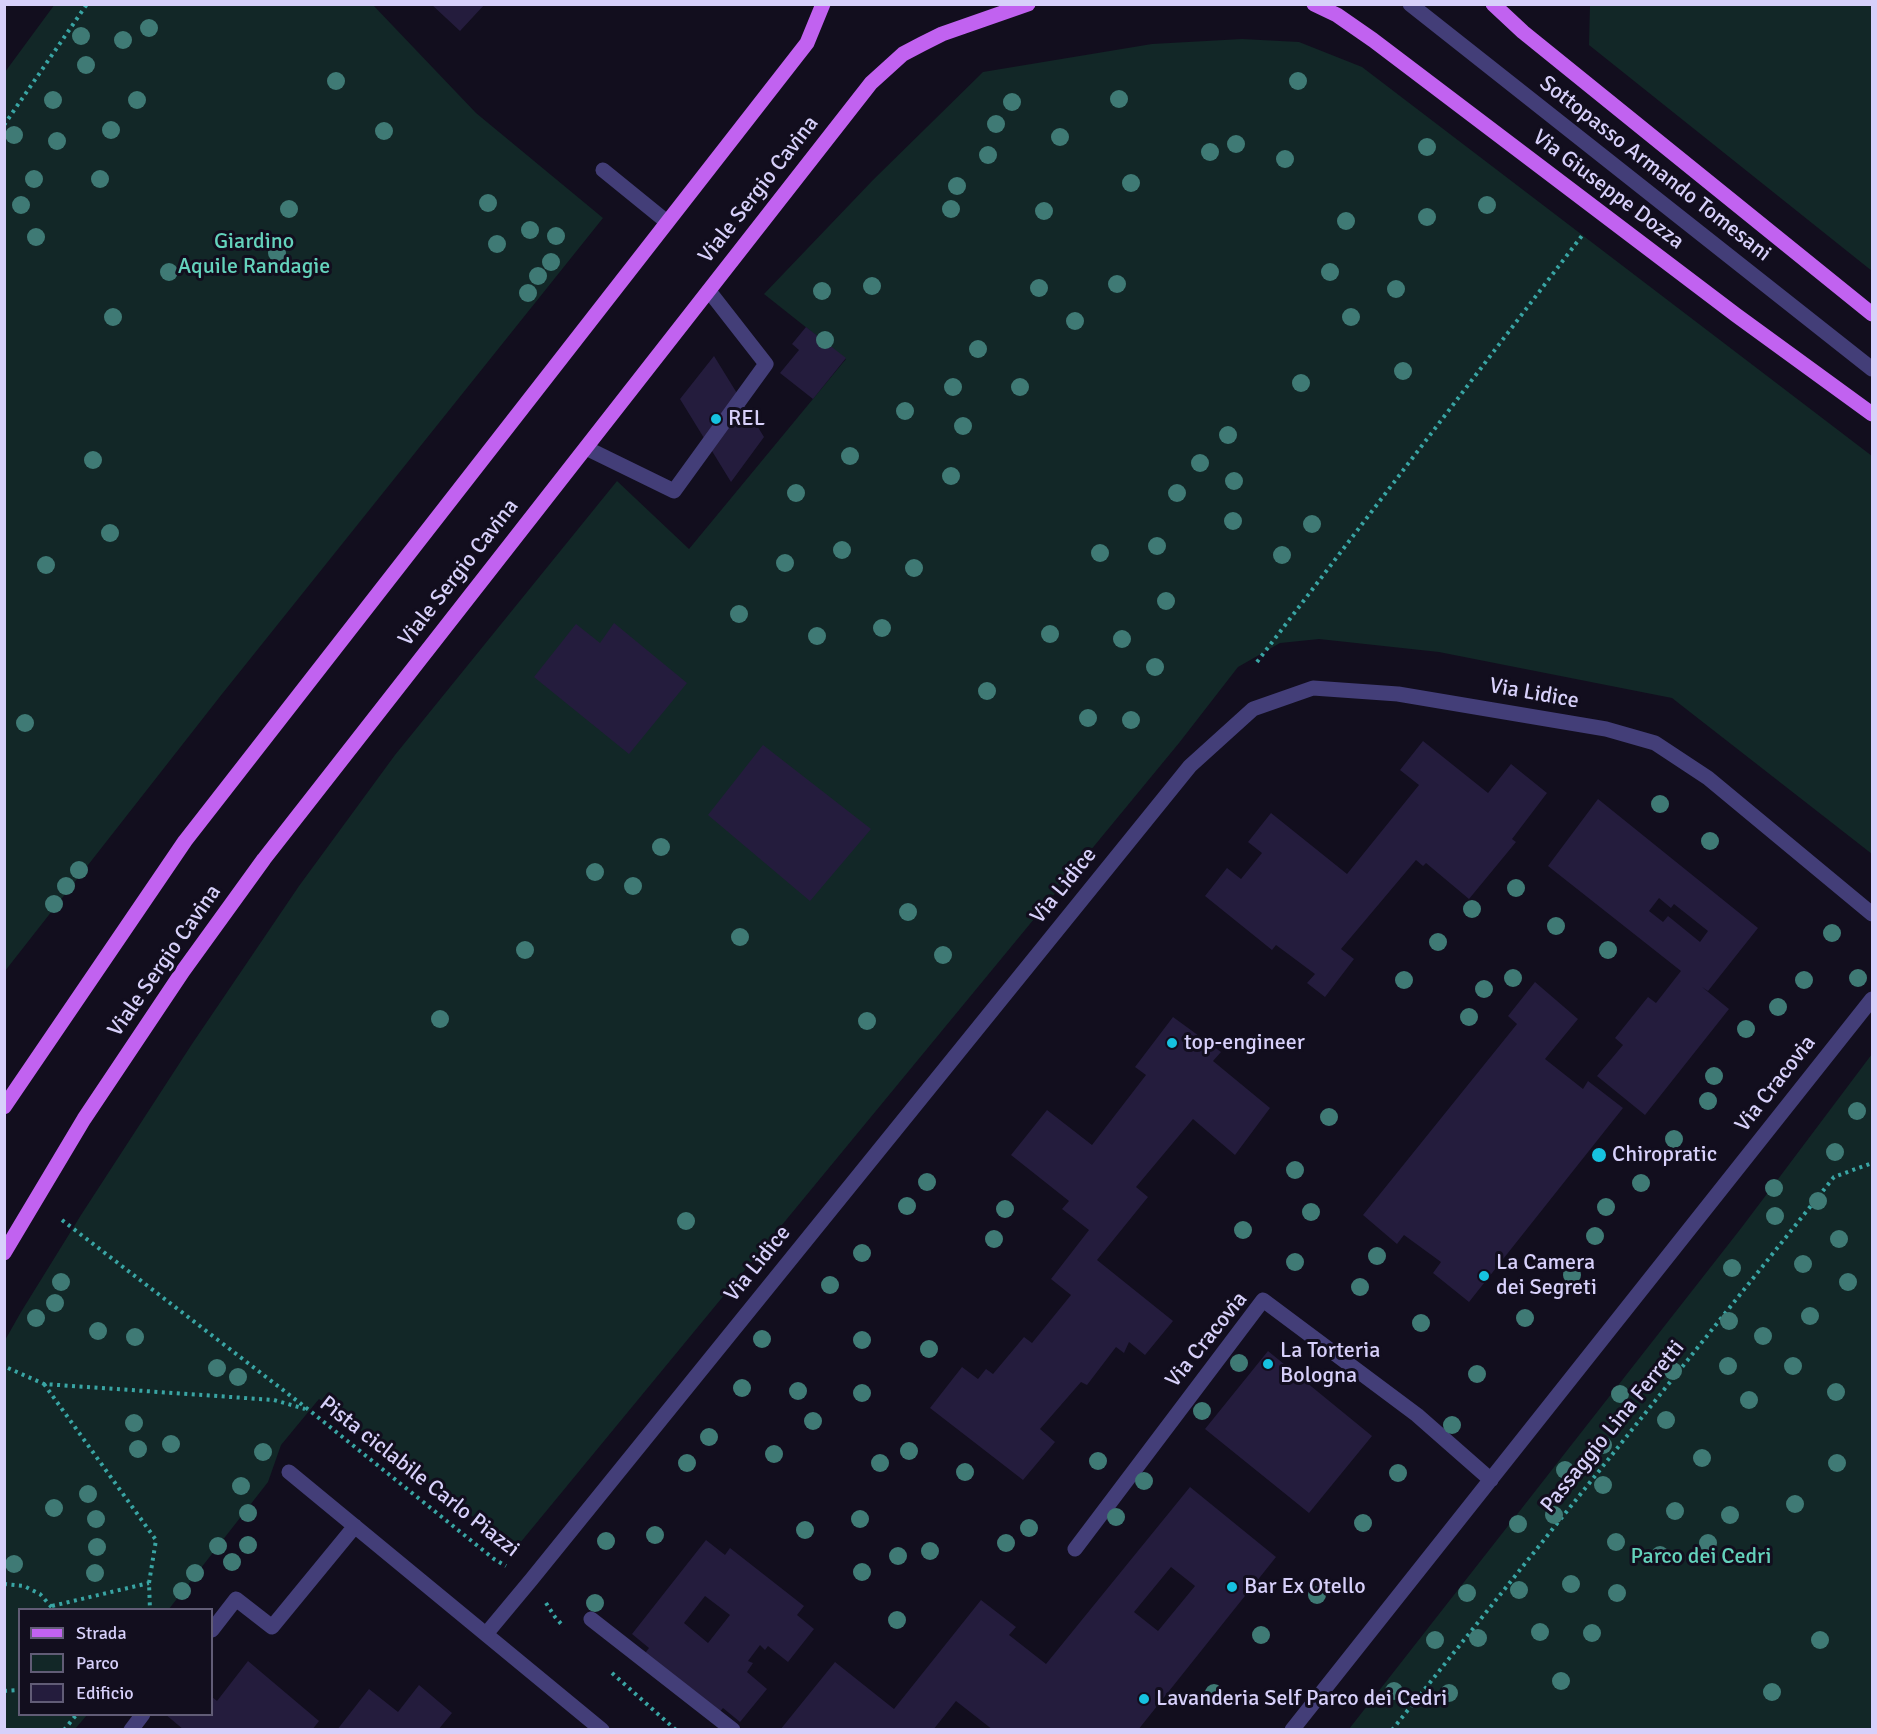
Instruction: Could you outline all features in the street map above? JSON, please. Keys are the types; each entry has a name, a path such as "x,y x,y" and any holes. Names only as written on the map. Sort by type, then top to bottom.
{"main road":[{"path":"4,1107 185,841 807,43 823,4"},
{"name":"Viale Sergio Cavina","path":"4,1253 84,1119 183,971 264,859 871,83 903,54 942,34 1028,4"},
{"name":"Via Giuseppe Dozza","path":"1314,4 1337,15 1373,40 1736,315 1872,414"},
{"path":"1493,4 1523,32 1872,314"}],"street":[{"name":"Sottopasso Armando Tomesani","path":"1410,4 1872,369"},
{"path":"603,170 667,222"},
{"path":"586,448 674,491 766,364 709,291"},
{"name":"Via Lidice","path":"486,1634 1190,766 1253,709 1313,688 1398,694 1606,729 1655,743 1708,778 1872,914"},
{"name":"Via Cracovia","path":"1292,1730 1872,999"},
{"name":"Via Cracovia","path":"1075,1549 1263,1300 1417,1415 1491,1480"},
{"path":"289,1472 602,1730"},
{"path":"213,1629 236,1599 272,1627 355,1527"},
{"path":"591,1619 733,1730"},
{"path":"131,1730 142,1716"}],"path":[{"path":"4,124 87,4"},
{"path":"1257,662 1588,228"},
{"name":"Passaggio Lina Ferretti","path":"1392,1730 1834,1177 1872,1163"},
{"path":"62,1220 309,1410"},
{"name":"Pista ciclabile Carlo Piazzi","path":"8,1368 44,1384 274,1400 309,1410 494,1559 531,1581 555,1617 570,1632"},
{"path":"44,1384 156,1540 149,1583 150,1608"},
{"path":"4,1584 24,1586 40,1594 53,1608 149,1583"},
{"path":"608,1669 676,1730"},
{"path":"64,1730 75,1716"}],"green space":[{"name":"Giardino Aquile Randagie","path":"55,4 373,5 476,113 603,218 222,694 5,971 5,72"},
{"path":"1590,5 1872,5 1872,271 1589,45"},
{"path":"1242,39 1299,42 1362,67 1872,456 1872,854 1672,698 1439,652 1319,639 1280,643 1238,667 1179,743 515,1549 319,1399 281,1445 268,1482 170,1608 18,1608 18,1716 86,1716 75,1729 5,1730 4,1342 81,1215 192,1044 299,886 395,755 617,481 689,549 846,359 764,294 873,180 983,72 1152,44"},
{"name":"Parco dei Cedri","path":"1872,1054 1872,1729 1349,1729 1742,1227"}],"building":[{"path":"431,4 485,4 460,31"},
{"path":"806,327 846,358 813,399 780,373 799,350 792,344"},
{"path":"714,356 764,437 731,482 680,399"},
{"path":"614,623 687,683 629,754 534,677 576,624 600,643"},
{"path":"1423,741 1488,793 1511,764 1547,793 1512,839 1516,842 1469,899 1426,863 1423,866 1416,860 1341,949 1354,959 1325,997 1307,983 1315,974 1276,945 1272,950 1205,896 1227,868 1241,879 1262,853 1248,842 1271,813 1347,874 1419,785 1400,770"},
{"path":"763,745 871,829 810,901 708,815"},
{"path":"1598,799 1758,928 1708,991 1702,987 1729,1009 1645,1115 1597,1076 1623,1045 1615,1038 1648,997 1656,1003 1681,971 1548,866","holes":["1659,898 1671,908 1674,904 1708,931 1700,942 1668,916 1663,922 1649,911"]},
{"path":"1535,982 1578,1019 1545,1059 1583,1089 1588,1081 1623,1108 1469,1302 1433,1273 1441,1262 1404,1235 1397,1244 1363,1215 1517,1024 1508,1016"},
{"path":"1173,1017 1221,1052 1213,1061 1270,1108 1235,1155 1193,1119 1136,1187 1148,1197 1097,1260 1173,1321 1145,1355 1129,1342 1124,1353 1116,1347 1087,1385 1081,1382 1040,1429 1055,1442 1023,1480 930,1408 962,1367 978,1379 986,1369 993,1374 1024,1337 1032,1343 1071,1295 1051,1279 1089,1230 1062,1209 1069,1201 1011,1155 1047,1110 1092,1145 1146,1075 1135,1067"},
{"path":"1268,1351 1372,1436 1309,1513 1205,1429"},
{"path":"1190,1487 1276,1557 1138,1730 993,1730 956,1701 933,1730 780,1730 835,1662 894,1709 981,1600 1016,1627 1009,1635 1046,1664","holes":["1171,1567 1195,1586 1158,1631 1134,1612"]},
{"path":"706,1540 725,1555 730,1548 804,1606 797,1615 814,1629 788,1662 768,1646 765,1650 760,1645 748,1661 753,1663 747,1672 767,1689 740,1722 723,1708 718,1714 643,1656 649,1648 632,1634","holes":["705,1596 730,1615 708,1643 684,1623"]},
{"path":"248,1661 319,1721 312,1730 184,1730 167,1716 213,1716 213,1698 217,1701"},
{"path":"419,1685 452,1713 438,1730 337,1730 369,1689 398,1712"}],"place":[{"name":"REL","path":"716,419"},
{"name":"top-engineer","path":"1172,1043"},
{"name":"Chiropratic","path":"1599,1155"},
{"name":"La Camera dei Segreti","path":"1484,1276"},
{"name":"La Torteria Bologna","path":"1268,1364"},
{"name":"Bar Ex Otello","path":"1232,1587"},
{"name":"Lavanderia Self Parco dei Cedri","path":"1144,1699"}]}
